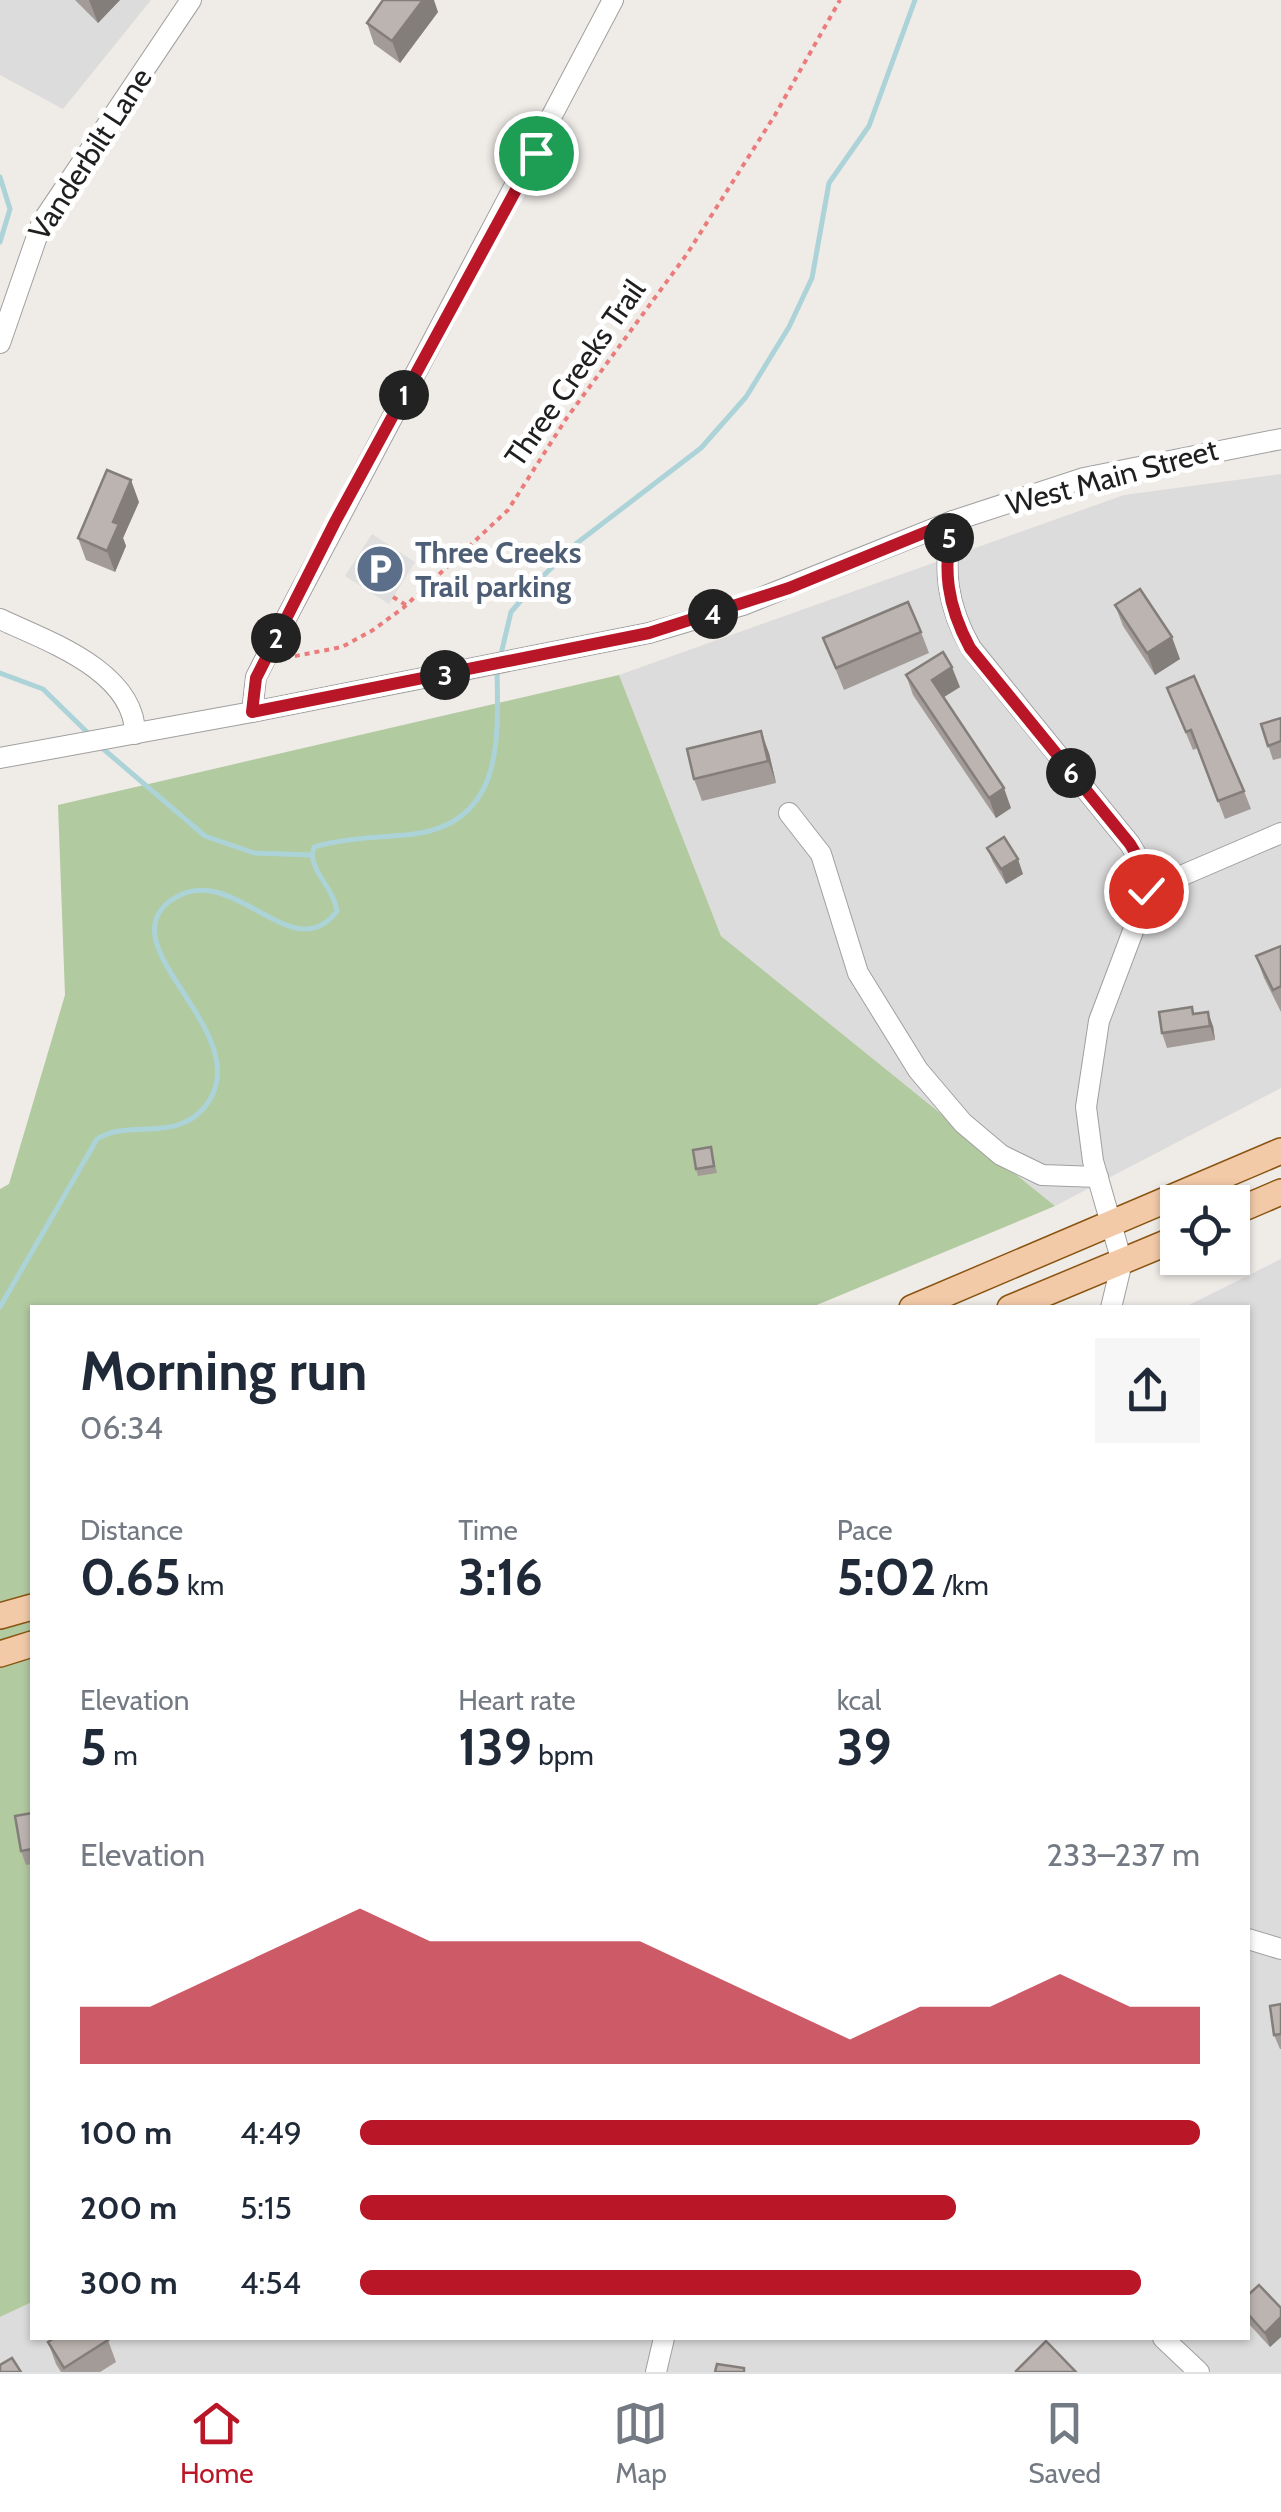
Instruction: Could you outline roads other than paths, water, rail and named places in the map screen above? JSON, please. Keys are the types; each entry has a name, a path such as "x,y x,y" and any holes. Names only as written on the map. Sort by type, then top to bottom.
{"main road":[{"path":"919,1305 1281,1151"},
{"path":"1250,1205 1281,1192"},
{"path":"1017,1305 1160,1246"},
{"path":"0,1616 30,1608"},
{"path":"0,1654 30,1645"}],"street":[{"name":"Vanderbilt Lane","path":"0,343 29,251 53,202 191,0"},
{"path":"252,712 256,678 613,0"},
{"name":"West Main Street","path":"0,758 649,633 743,605 953,521 1084,478 1281,438"},
{"path":"953,521 945,572 958,625 970,648 1130,844 1143,866 1146,891 1130,948 1104,1007 1092,1050 1086,1106 1098,1177 1122,1262 1112,1305"},
{"path":"0,619 92,667 124,698 132,734"},
{"path":"789,813 821,854 858,973 918,1070 962,1123 1001,1155 1042,1175 1098,1177"},
{"path":"1146,891 1281,833"},
{"path":"1250,1940 1281,1950"},
{"path":"656,2372 664,2340"},
{"path":"1164,2340 1199,2372"}],"waterway":[{"path":"501,654 511,612 536,583 577,543 701,448 746,397 789,327 812,278 829,183 869,126 915,0"},
{"path":"0,177 10,209 0,242"},
{"path":"312,855 314,847 414,834 444,826 466,813 481,794 490,772 497,721 497,668"},
{"path":"0,673 43,689 90,735"},
{"path":"101,747 205,836 254,853 312,855"},
{"path":"0,1307 97,1139 110,1133 165,1128 191,1119 203,1109 217,1081 215,1052 167,967 156,942 156,919 173,899 195,890 218,892 301,929 319,926 337,911 312,855"}],"place":[{"name":"Three Creeks Trail parking","path":"380,569"}]}
